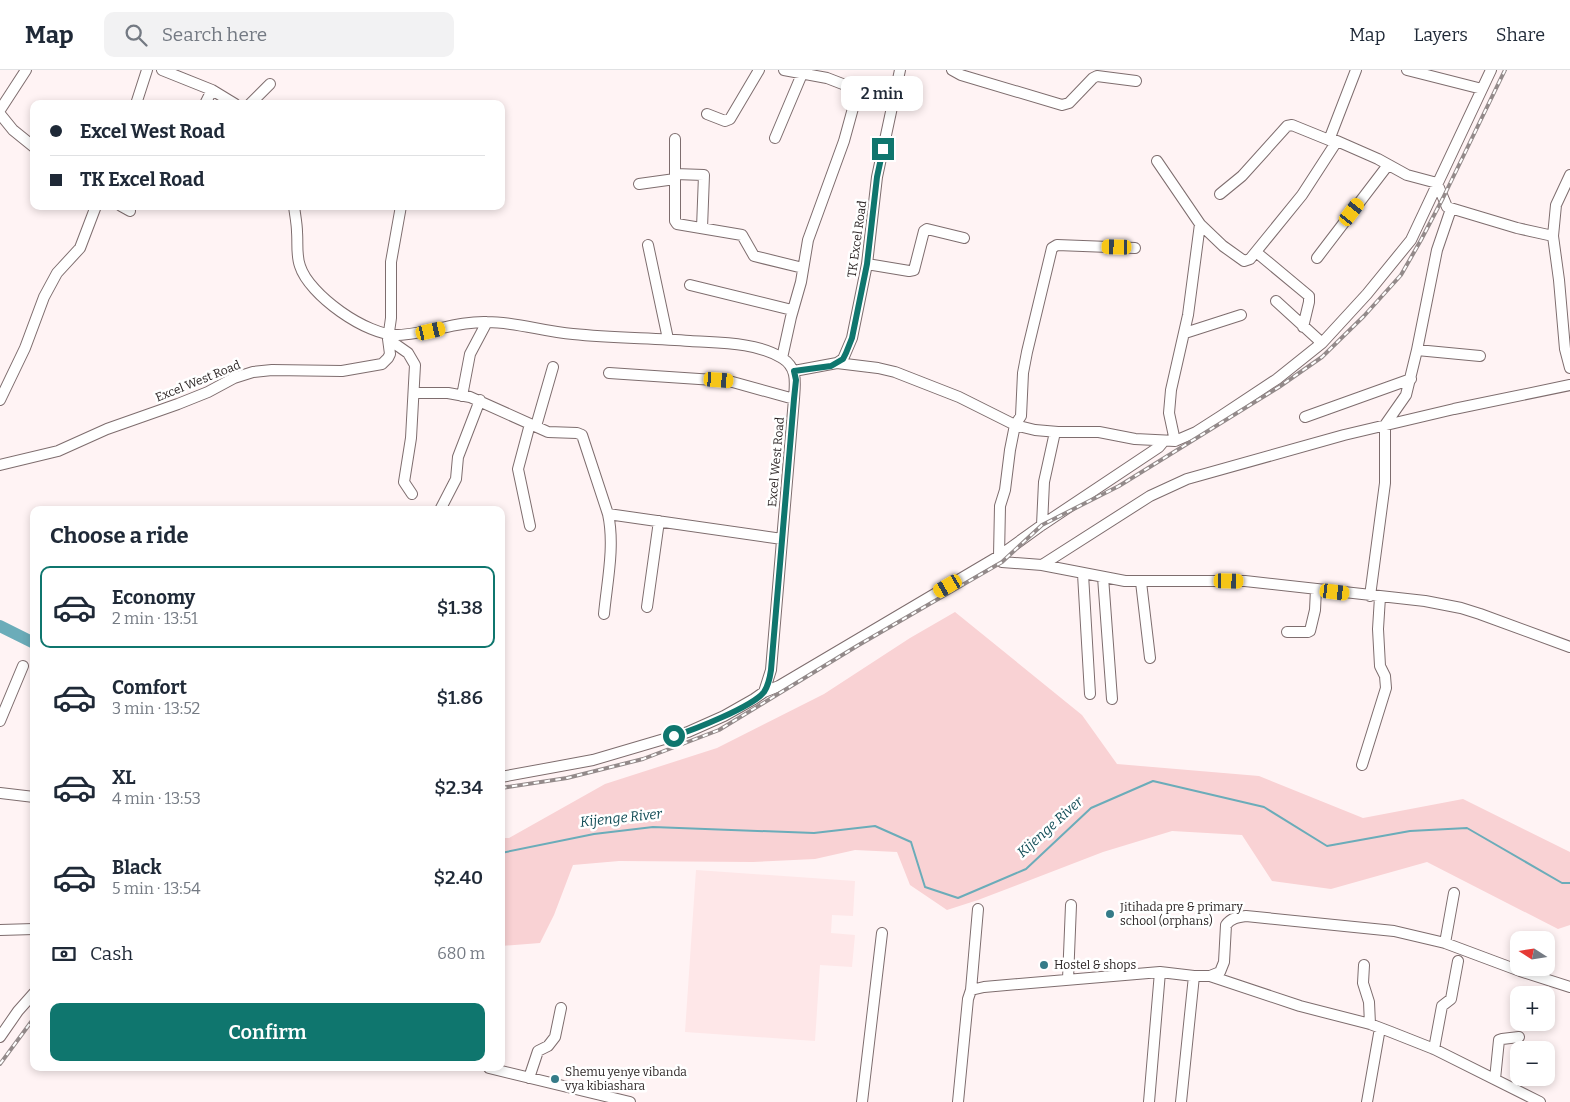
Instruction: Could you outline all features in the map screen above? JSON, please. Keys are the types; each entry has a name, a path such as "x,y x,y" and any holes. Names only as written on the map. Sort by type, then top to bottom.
{"street":[{"path":"0,110 26,70"},
{"path":"137,100 147,70"},
{"path":"162,70 212,90 228,100"},
{"path":"707,114 725,121 730,119 759,70"},
{"path":"784,70 827,78 892,103"},
{"name":"TK Excel Road","path":"837,363 843,359 852,338 867,264 877,177 900,70"},
{"path":"952,70 961,75 1066,105 1092,78 1097,76 1136,82"},
{"path":"1157,161 1200,224 1223,246 1242,260 1247,261 1302,195 1333,140 1356,70"},
{"path":"1406,70 1482,89"},
{"path":"388,337 462,324 487,322 512,324 569,334 740,345 765,351 782,358 794,371 837,363 895,372 965,400 1015,425 1054,432 1099,432 1135,439 1175,441 1191,435 1277,379 1322,343 1385,273 1411,240 1491,70"},
{"path":"775,138 802,74"},
{"path":"254,100 270,84"},
{"path":"0,90 11,94"},
{"path":"207,100 212,90"},
{"path":"782,358 792,310 801,282 808,240 833,174 858,90"},
{"path":"0,114 13,130 30,144"},
{"path":"1220,194 1242,176 1290,125 1333,140 1407,175 1437,183"},
{"path":"675,139 675,220 679,224 742,235 754,256 803,268"},
{"path":"1317,258 1388,165"},
{"path":"639,184 675,176 704,175 702,228"},
{"path":"1570,175 1556,205 1553,236 1565,349 1570,368"},
{"path":"1437,183 1445,204 1450,209 1553,236"},
{"path":"1362,765 1386,688 1385,676 1380,666 1375,596 1385,483 1385,425 1402,403 1410,379 1437,250 1450,209"},
{"path":"0,400 28,341 41,302 57,273 80,248 94,210"},
{"path":"294,210 298,258 300,267 307,280 347,316 388,337 408,353 414,362 416,374 411,438 404,482 412,494"},
{"path":"388,337 392,307 391,262 399,210"},
{"path":"1175,441 1169,413 1171,390 1185,333 1200,224"},
{"path":"867,264 909,271 914,270 924,231 927,229 964,238"},
{"path":"648,245 668,340"},
{"path":"1001,559 1000,506 1005,490 1015,425 1021,416 1023,373 1027,352 1052,248 1056,246 1135,248"},
{"path":"1256,252 1309,296 1310,302 1303,326"},
{"path":"690,285 792,310"},
{"path":"1276,301 1322,343"},
{"path":"1185,333 1241,314"},
{"path":"462,396 470,354 487,322"},
{"name":"Excel West Road","path":"0,464 58,451 107,429 178,404 208,392 234,378 253,372 272,370 342,371 380,364 390,357 388,337"},
{"path":"1417,350 1480,356"},
{"path":"530,526 518,469 553,367"},
{"name":"Excel West Road","path":"764,692 771,670 796,380 794,371"},
{"path":"609,373 729,381 794,399"},
{"path":"1305,417 1410,379"},
{"path":"1042,565 1150,496 1170,486 1205,474 1454,408 1570,385"},
{"path":"414,393 438,393 480,400 552,433 577,433 582,435 608,514 610,555 604,614"},
{"path":"442,506 456,479 458,458 480,400"},
{"path":"1042,525 1044,482 1054,432"},
{"path":"505,776 593,760 688,732 724,716 1001,559 1042,525 1159,447 1164,441"},
{"path":"608,514 782,540"},
{"path":"647,607 659,522"},
{"path":"1001,559 1083,574 1141,582 1245,581 1425,601 1461,608 1514,625 1570,647"},
{"path":"1083,574 1090,694"},
{"path":"1102,577 1112,699"},
{"path":"1141,582 1150,658"},
{"path":"1287,632 1310,631 1315,610 1316,589"},
{"path":"0,721 23,666"},
{"path":"0,793 30,797"},
{"path":"1445,943 1454,893"},
{"path":"1068,979 1071,905"},
{"path":"958,1102 978,909"},
{"path":"1210,976 1220,972 1224,962 1226,925 1230,920 1246,916 1394,931 1445,943 1520,971 1570,986"},
{"path":"0,930 30,929"},
{"path":"862,1102 882,933"},
{"path":"1434,1049 1441,1009 1451,999 1458,961"},
{"path":"1364,966 1363,983 1375,1026 1368,1102"},
{"path":"1149,1102 1160,972"},
{"path":"971,990 984,986 1160,972 1210,976 1300,1006 1375,1026 1434,1049 1540,1102"},
{"path":"1181,1102 1194,976"},
{"path":"0,1037 30,998"},
{"path":"529,1078 538,1051 548,1046 555,1037 561,1008"},
{"path":"1495,1079 1499,1040 1502,1038 1519,1037"},
{"path":"501,1071 630,1102"}],"shaded area":[{"path":"955,612 1082,715 1117,764 1259,776 1363,818 1463,799 1570,852 1570,925 1558,929 1427,862 1331,889 1272,881 1242,835 1172,831 1103,852 947,910 910,885 897,852 855,850 815,859 753,862 619,861 573,865 554,915 540,943 505,946 505,838 509,838 605,784 717,748 824,694 910,638"},
{"path":"696,870 855,881 853,916 832,915 831,933 855,935 852,967 820,965 815,1041 685,1032"}],"waterway":[{"name":"Kijenge River","path":"0,626 30,641"},
{"name":"Kijenge River","path":"505,852 594,834 653,827 814,833 875,826 911,842 925,887 958,898 1026,869 1091,808 1153,781 1264,807 1327,846 1410,831 1467,828 1562,883 1570,883"}],"railway":[{"path":"505,787 567,778 643,759 719,730 857,646 1002,562 1042,525 1119,486 1279,387 1322,357 1364,316 1401,275 1443,198 1505,70"},
{"path":"0,1064 30,1023"}],"place":[{"name":"Jitihada pre & primary school (orphans)","path":"1110,914"},
{"name":"Hostel & shops","path":"1044,965"},
{"name":"Shemu yenye vibanda vya kibiashara","path":"555,1079"}],"route":[{"path":"674,736 724,716 754,700 764,692 769,680 796,380 794,371 831,366 843,359 846,353 852,338 867,264 877,177 883,149"}]}
